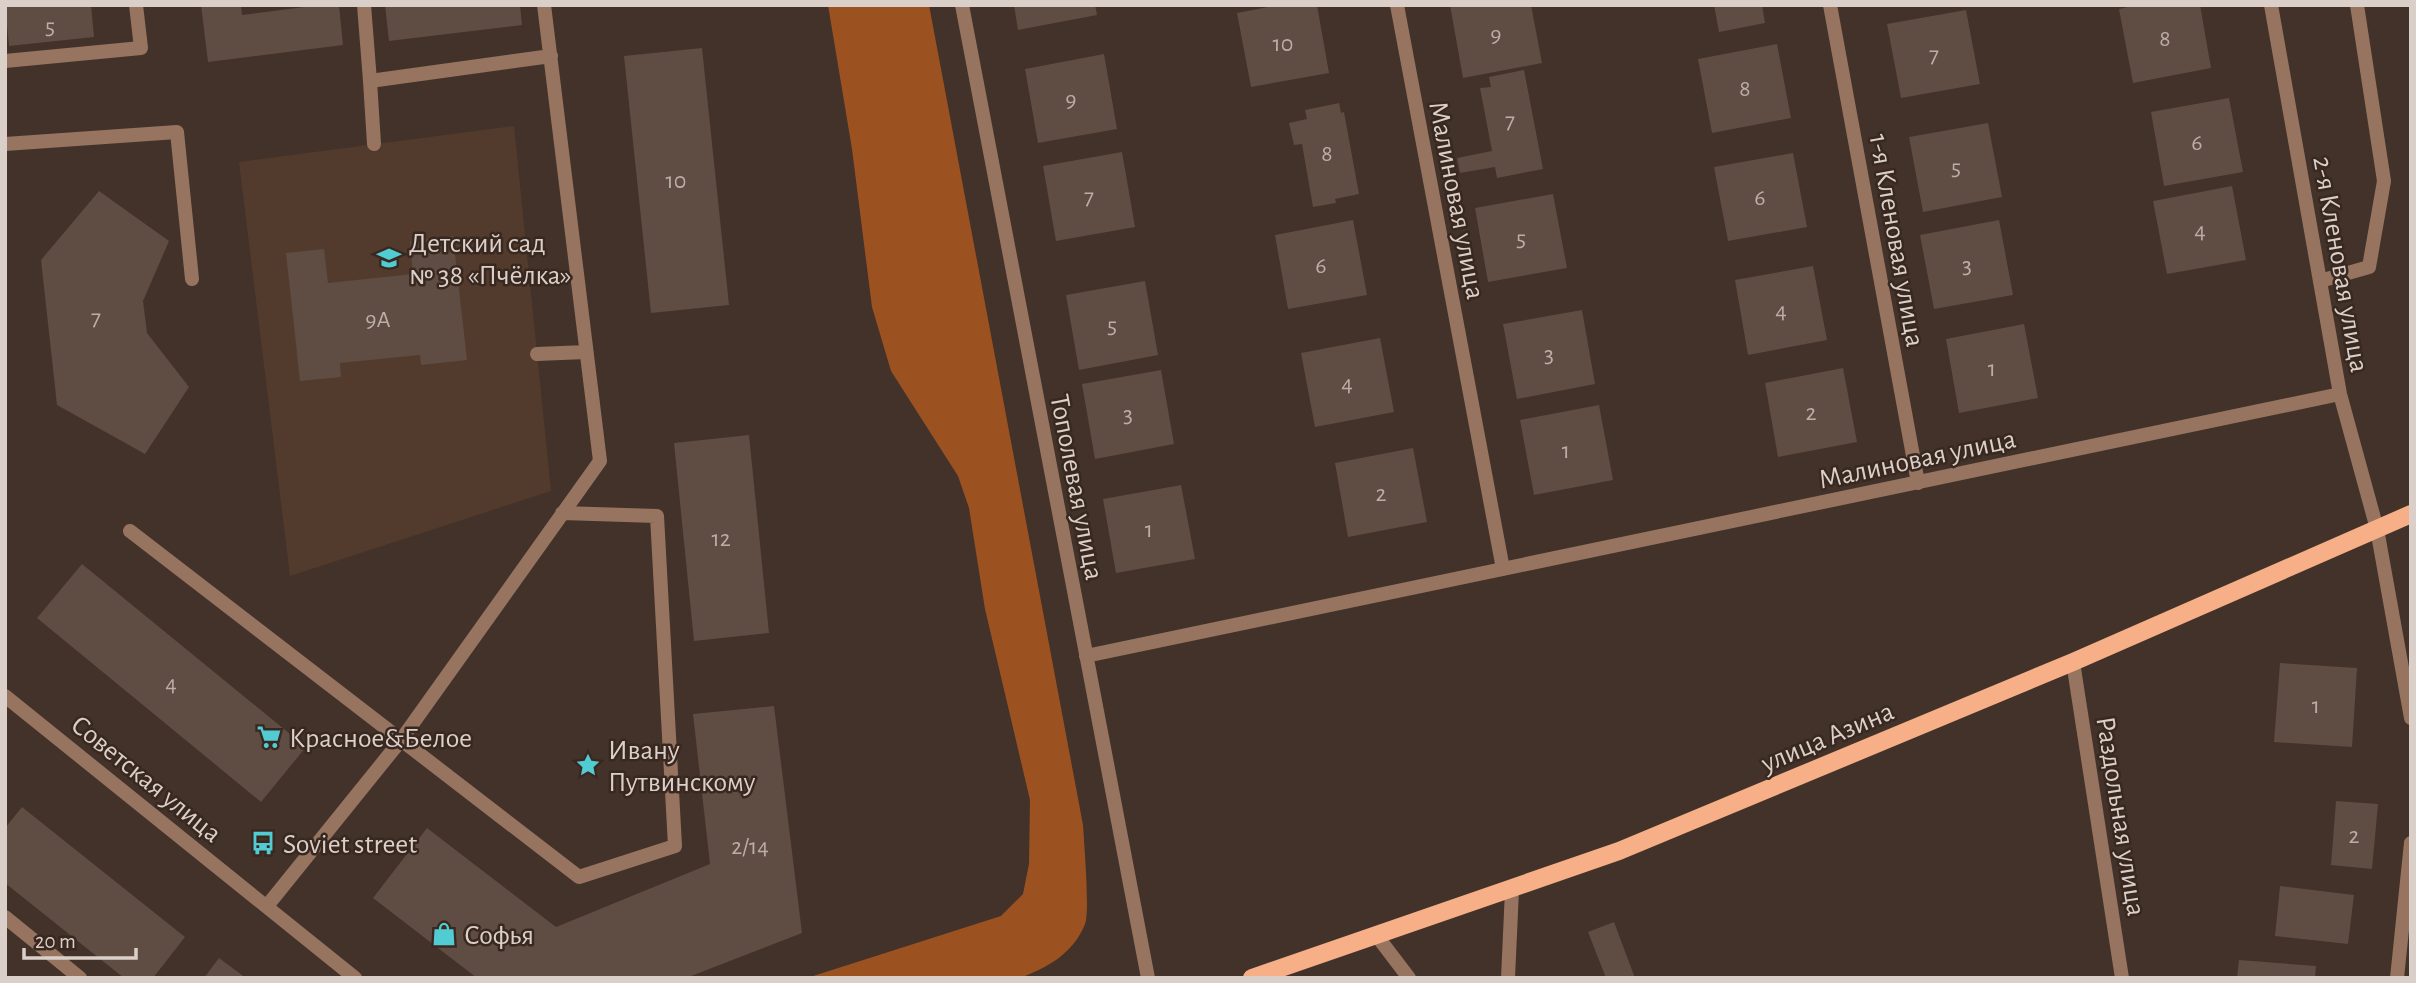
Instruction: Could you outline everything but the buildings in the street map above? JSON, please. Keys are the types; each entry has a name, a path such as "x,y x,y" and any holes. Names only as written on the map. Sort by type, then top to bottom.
{"main road":[{"name":"улица Азина","path":"1252,978 1619,851 2073,662 2411,514"}],"street":[{"path":"5,61 141,48 136,5"},
{"path":"364,5 374,144"},
{"path":"267,906 401,740 600,461 544,5"},
{"name":"Тополевая улица","path":"962,5 1148,978"},
{"name":"Малиновая улица","path":"1397,5 1503,569"},
{"name":"1-я Кленовая улица","path":"1830,5 1918,483"},
{"name":"2-я Кленовая улица","path":"2271,5 2340,394 2377,529 2411,718"},
{"path":"2320,281 2369,267 2385,181 2357,5"},
{"path":"370,81 551,56"},
{"path":"5,144 177,132 192,279"},
{"path":"537,354 586,352"},
{"name":"Малиновая улица","path":"1086,656 2340,394"},
{"path":"130,530 579,877 675,846 657,516 562,513"},
{"name":"Раздольная улица","path":"2073,662 2122,978"},
{"name":"Советская улица","path":"5,696 355,978"},
{"path":"2397,978 2411,843"},
{"path":"1508,978 1512,890"},
{"path":"5,917 80,978"},
{"path":"1377,936 1409,978"}],"shaded area":[{"path":"828,5 929,5 1083,825 1087,892 1085,924 1067,951 1040,969 1020,978 807,978 1001,916 1023,894 1029,864 1030,800 985,609 969,508 958,476 891,371 872,307 852,149"},
{"name":"Детский сад № 38 «Пчёлка»","path":"514,126 551,491 290,576 239,162"}],"place":[{"name":"Детский сад № 38 «Пчёлка»","path":"389,258"},
{"name":"Красное&Белое","path":"269,737"},
{"name":"Ивану Путвинскому","path":"588,765"},
{"name":"Soviet street","path":"263,843"},
{"name":"Софья","path":"444,934"}]}
